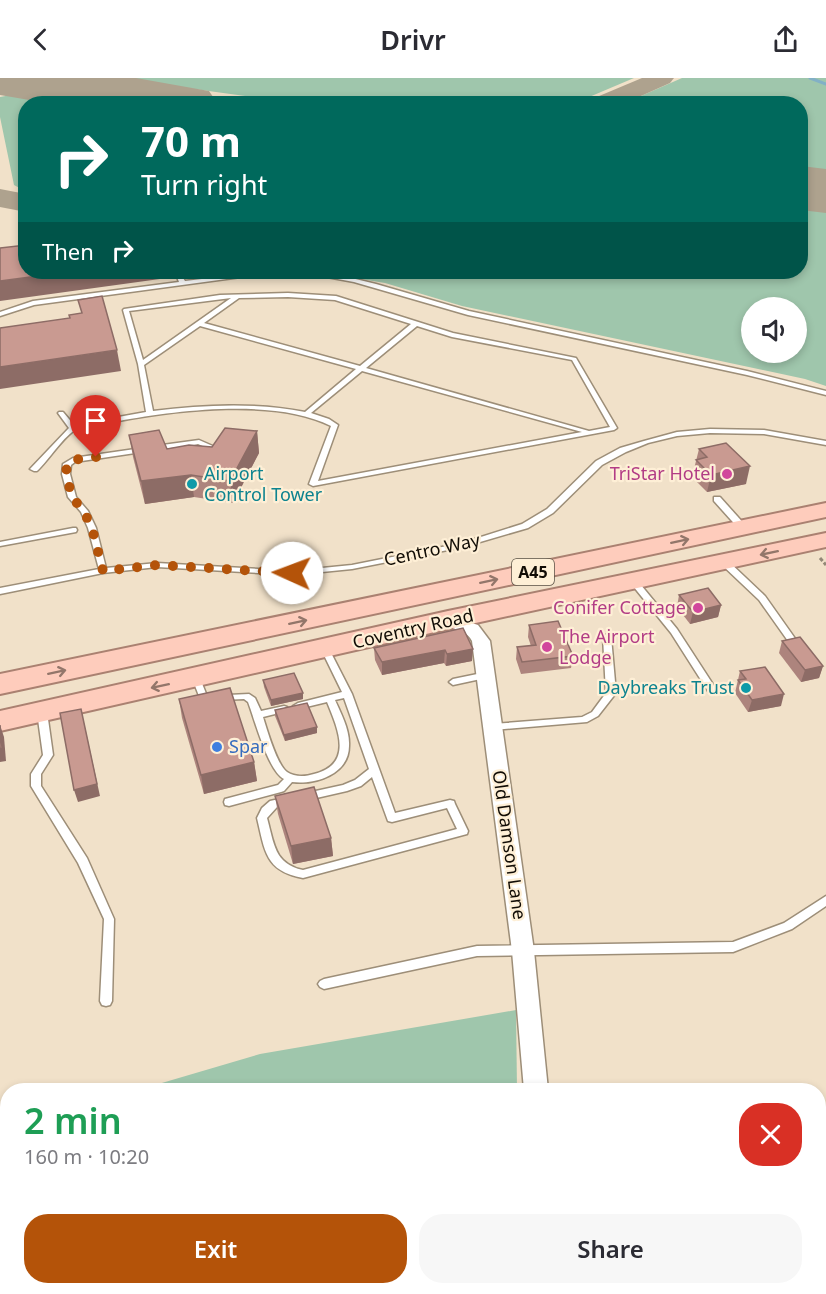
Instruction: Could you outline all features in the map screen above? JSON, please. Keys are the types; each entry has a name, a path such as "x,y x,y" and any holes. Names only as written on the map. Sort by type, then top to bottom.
{"highway":[{"name":"Coventry Road","path":"0,684 826,510"},
{"name":"Coventry Road","path":"0,721 325,650 448,620 633,581 724,562 822,548"}],"street":[{"name":"Old Damson Lane","path":"448,620 471,627 478,632 487,675 523,951 535,1083"}],"lane":[{"path":"180,279 183,284"},
{"path":"0,314 33,303 221,279"},
{"path":"346,279 439,306 747,373 826,393"},
{"path":"34,469 52,452 65,433 73,428 192,407 239,406 306,414 335,425 313,484 614,428 574,359 452,335 414,325 336,298 288,295 237,297 126,310 141,363 150,413"},
{"path":"141,363 201,324 237,297"},
{"path":"201,324 590,432"},
{"path":"306,414 414,325"},
{"path":"61,413 73,428"},
{"name":"Centro Way","path":"4,591 103,571 157,565 292,573 352,567 463,545 525,526 550,511 599,463 623,450 645,442 676,434 710,431 764,432 826,443"},
{"path":"188,444 180,448 178,454 184,459 194,460 205,458 211,453 211,447 204,443"},
{"path":"103,571 92,528 84,512 72,497 66,474 67,464 73,460 188,444 215,444"},
{"path":"717,499 743,528"},
{"path":"0,544 73,530"},
{"path":"724,562 762,598 791,639"},
{"path":"633,581 674,632 711,688"},
{"path":"493,727 584,720 595,714 611,693 607,637"},
{"path":"325,650 347,694 392,818 450,804 463,831 303,874 290,873 275,862 262,818 266,811 274,804 358,783 374,770"},
{"path":"453,682 487,675"},
{"path":"196,678 204,699 246,696 252,700 280,775 289,779 299,780 323,775 337,765 344,753 341,730 330,699"},
{"path":"258,715 347,694"},
{"path":"42,712 48,755 36,774 36,786 83,861 109,920 106,1001"},
{"path":"229,802 281,788 289,779"},
{"path":"324,984 477,951 734,947 788,926 826,900"}],"path":[{"path":"822,548 826,565"}],"green space":[{"path":"114,78 634,78 592,96 246,96"},
{"path":"682,78 826,78 826,173 808,171 808,96 641,96"},
{"path":"16,94 31,96 18,96 18,187 14,185 0,117 0,97"},
{"path":"808,205 826,208 826,386 805,379 462,306 385,283 361,279 808,279"},
{"path":"516,1010 517,1083 162,1083 260,1054"}],"building":[{"path":"18,246 18,279 0,281 0,248"},
{"path":"102,296 117,350 0,367 0,328 70,318 69,315 82,313 78,300"},
{"path":"225,428 257,431 230,481 191,475 141,481 129,435 159,430 167,449 189,445 212,447"},
{"path":"726,443 750,466 711,475 696,460 707,457 699,449"},
{"path":"708,588 721,605 693,612 679,595"},
{"path":"558,621 573,656 522,662 517,647 536,645 529,625"},
{"path":"463,628 473,649 447,654 445,650 382,662 374,648"},
{"path":"800,637 823,666 805,670 782,641"},
{"path":"765,667 784,694 752,700 738,680 746,679 740,671"},
{"path":"294,673 303,693 271,700 263,680"},
{"path":"230,688 254,762 201,775 179,699"},
{"path":"307,703 317,727 284,735 275,710"},
{"path":"81,709 97,784 74,790 60,713"},
{"path":"0,725 2,748 0,749"},
{"path":"314,787 331,838 291,846 275,796"}],"waterway":[{"path":"810,78 826,84"}],"taxiway":[{"path":"620,96 662,78"},
{"path":"0,198 18,201"}],"runway":[{"path":"3,78 130,96"},
{"path":"808,189 826,191"}],"place":[{"name":"TriStar Hotel","path":"727,474"},
{"name":"Airport Control Tower","path":"192,484"},
{"name":"Conifer Cottage","path":"698,608"},
{"name":"The Airport Lodge","path":"547,647"},
{"name":"Daybreaks Trust","path":"746,688"},
{"name":"Spar","path":"217,747"}],"route":[{"path":"96,457 73,460 67,464 66,474 72,497 84,512 92,528 103,571 157,565 292,573"}]}
